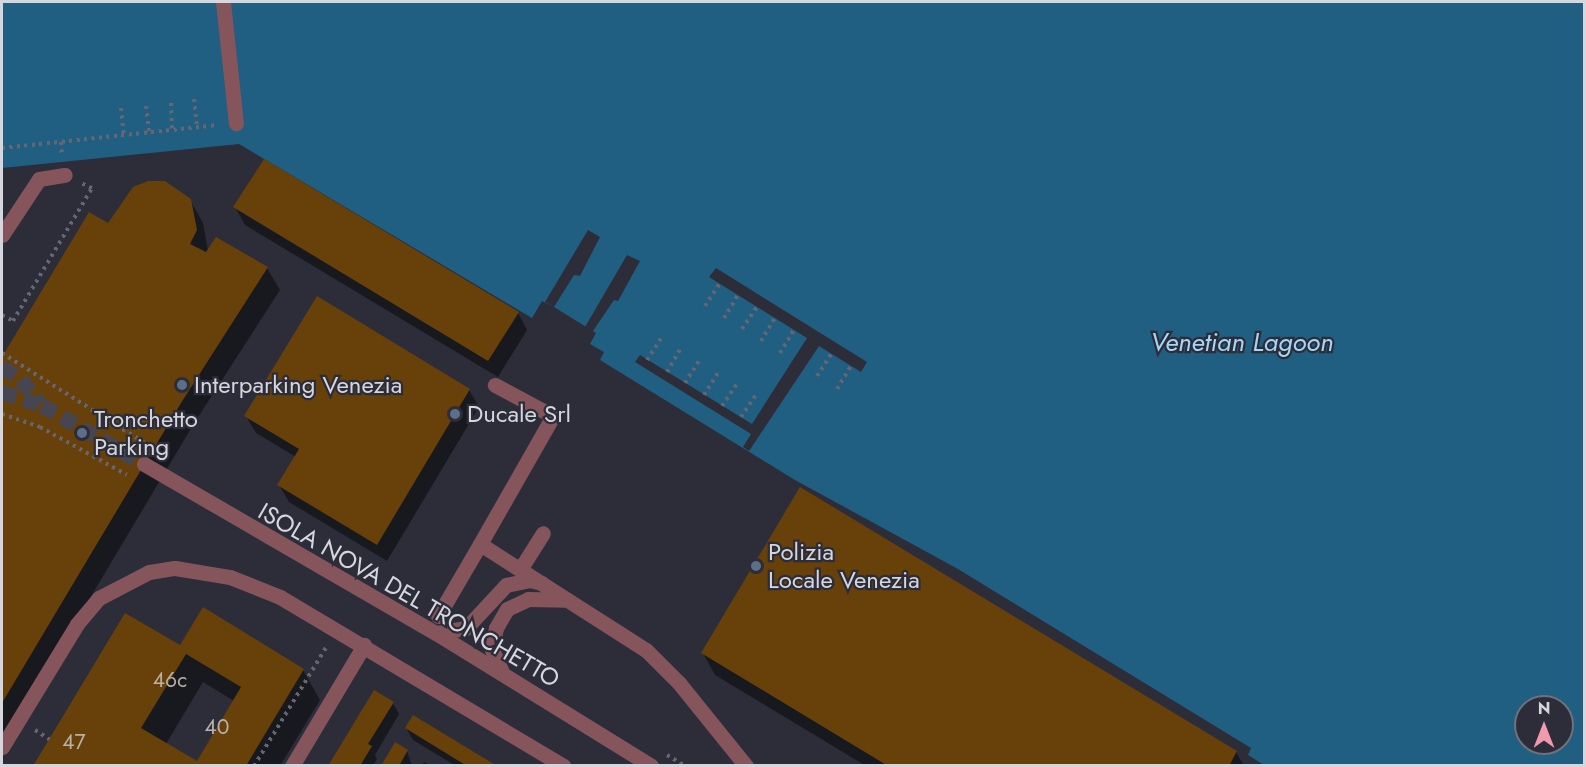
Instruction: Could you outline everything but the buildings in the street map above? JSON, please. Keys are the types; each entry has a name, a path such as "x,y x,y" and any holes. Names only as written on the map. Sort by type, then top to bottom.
{"street":[{"path":"223,2 236,123"},
{"path":"2,235 39,178 65,175"},
{"path":"438,616 553,416 495,385"},
{"name":"ISOLA NOVA DEL TRONCHETTO","path":"144,464 436,633 651,765"},
{"path":"521,568 543,534"},
{"path":"480,544 545,583 567,600 646,650 679,683 746,765"},
{"path":"2,747 77,624 99,598 123,582 149,572 175,568 230,577 280,597 564,765"},
{"path":"436,633 466,628 506,585 530,580 545,583"},
{"path":"503,674 492,650 496,628 507,609 528,599 567,600"},
{"path":"292,765 364,645"}],"path":[{"path":"194,99 196,127"},
{"path":"171,103 172,130"},
{"path":"146,106 148,132"},
{"path":"121,108 124,135"},
{"path":"2,148 236,123"},
{"path":"2,315 14,321 92,188 65,175"},
{"path":"705,306 720,283"},
{"path":"724,318 738,295"},
{"path":"742,329 757,307"},
{"path":"761,341 775,318"},
{"path":"780,352 794,330"},
{"path":"647,360 662,337"},
{"path":"667,372 681,348"},
{"path":"2,353 158,451"},
{"path":"817,376 832,353"},
{"path":"685,383 700,359"},
{"path":"837,389 851,366"},
{"path":"704,395 719,371"},
{"path":"722,406 738,382"},
{"path":"741,417 756,395"},
{"path":"254,765 329,642"},
{"path":"665,754 685,765"}],"water":[{"name":"Venetian Lagoon","path":"2,2 1584,2 1584,765 1264,765 1248,755 1251,748 958,569 795,480 600,360 604,352 590,344 596,333 554,307 542,301 532,318 239,144 2,168"}],"pier":[{"path":"588,230 600,237 580,276 574,275 554,307 545,302"},
{"path":"627,255 640,261 618,301 614,300 593,331 585,327"},
{"path":"716,268 867,362 861,372 819,346 749,451 743,447 751,434 635,362 640,355 752,424 807,338 709,277"}],"tunnel":[{"path":"2,367 21,379 40,403"},
{"path":"2,392 42,405 144,464"}],"place":[{"name":"Interparking Venezia","path":"182,385"},
{"name":"Ducale Srl","path":"455,414"},
{"name":"Tronchetto Parking","path":"82,433"},
{"name":"Polizia Locale Venezia","path":"756,566"}]}
